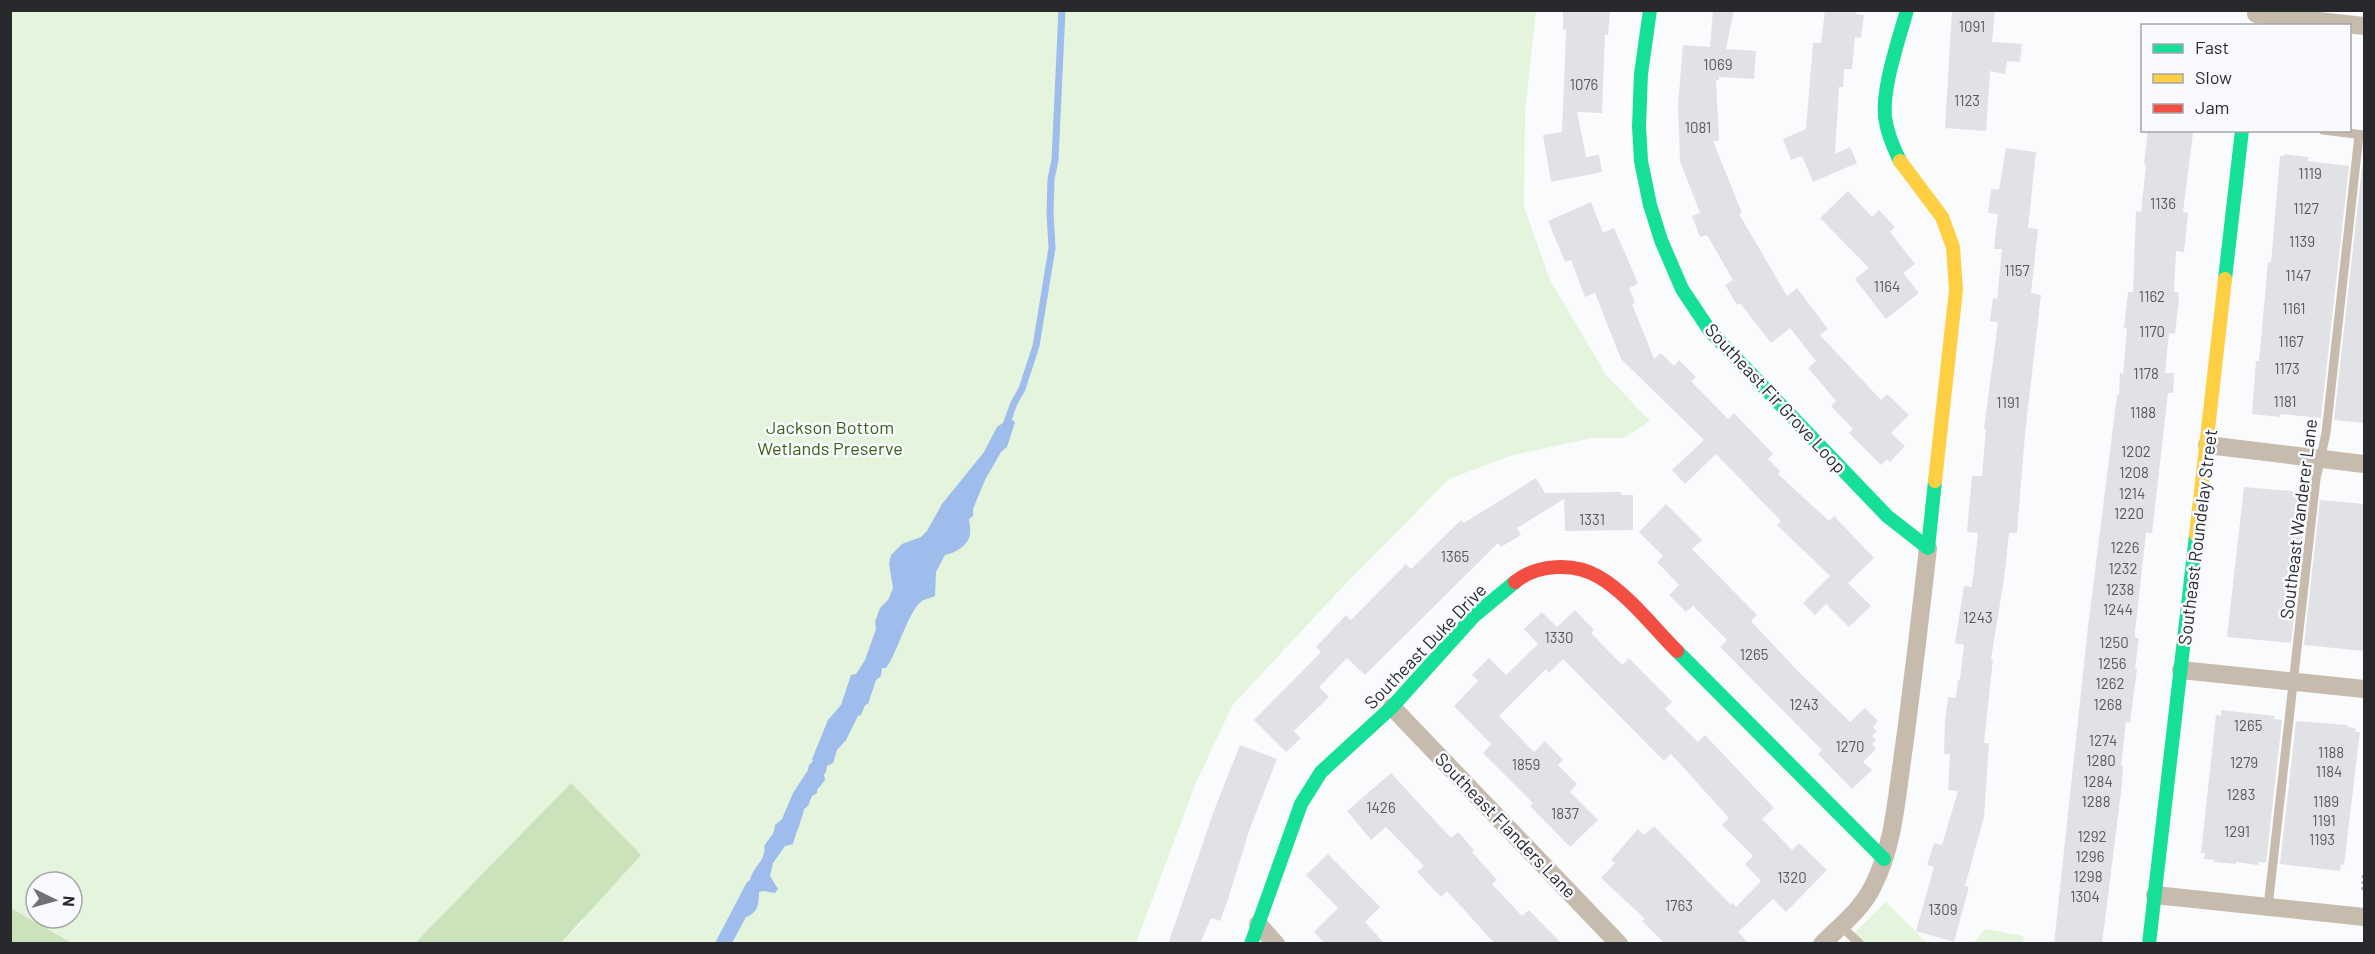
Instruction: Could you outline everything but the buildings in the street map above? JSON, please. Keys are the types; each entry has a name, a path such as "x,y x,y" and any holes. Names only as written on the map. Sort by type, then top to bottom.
{"street":[{"name":"Southeast Fir Grove Loop","path":"1650,10 1641,74 1639,126 1641,160 1655,223 1682,289 1710,331 1726,348 1887,516 1928,548"},
{"path":"1822,944 1857,909 1873,887 1884,860 1893,823 1909,717 1956,290 1953,247 1942,217 1902,166 1890,141 1885,114 1890,75 1907,10"},
{"path":"2255,17 2340,24"},
{"name":"Southeast Roundelay Street","path":"2149,944 2242,132"},
{"path":"2207,446 2364,464"},
{"name":"Southeast Duke Drive","path":"1251,944 1301,804 1321,772 1392,707 1474,616 1522,576 1539,569 1559,567 1580,569 1599,577 1621,595 1884,860"},
{"path":"2181,670 2364,689"},
{"name":"Southeast Flanders Lane","path":"1392,707 1619,944"},
{"path":"2154,895 2364,916"},
{"path":"1258,924 1276,944"}],"lane":[{"path":"2339,132 2362,135"},
{"name":"Southeast Wanderer Lane","path":"2268,907 2316,479 2326,433 2362,135"},
{"path":"1841,926 1860,944"}],"path":[{"path":"2363,890 2364,872"}],"green space":[{"name":"Jackson Bottom Wetlands Preserve","path":"10,11 1536,11 1525,114 1524,207 1550,280 1606,375 1650,421 1624,438 1592,438 1513,455 1449,479 1334,596 1232,706 1195,785 1136,943 561,943 583,921 571,783 415,943 72,943 49,930 84,930 84,870 24,870 24,915 11,908"},
{"path":"571,783 641,855 561,943 415,943"},
{"path":"1886,902 1927,943 1843,944"},
{"path":"10,908 24,915 24,930 49,930 72,943 11,943"},
{"path":"1985,929 2024,936 2023,943 1974,943"}],"water":[{"path":"1010,418 1015,422 1007,447 1001,452 985,480 973,509 973,516 969,519 969,538 961,548 945,555 936,572 935,596 922,601 912,613 890,661 886,668 882,668 881,676 876,680 868,704 865,705 846,740 837,750 833,763 827,766 824,774 825,780 804,809 793,844 785,846 773,863 770,876 778,889 775,893 759,892 757,907 746,917 732,943 715,943 761,860 764,846 773,833 775,825 782,819 793,793 813,761 828,720 841,705 851,675 856,674 865,660 876,629 875,622 880,608 888,600 893,588 889,564 891,555 902,544 921,537 927,531 942,504 984,452 997,427"}],"waterway":[{"path":"1006,425 1022,389 1036,346 1052,248 1051,179 1055,160 1062,10"}],"traffic: fast":[{"path":"1650,10 1641,74 1639,126 1641,161 1650,205 1661,240 1682,289 1710,331 1887,516 1928,548 1935,481"},
{"path":"1900,161 1887,129 1885,105 1892,63 1907,10"},
{"path":"2225,279 2242,132"},
{"path":"2149,944 2196,535"},
{"path":"1251,944 1301,804 1321,772 1392,707 1474,616 1515,582"},
{"path":"1677,651 1884,859"}],"traffic: slow":[{"path":"1900,161 1942,217 1953,247 1956,290 1935,481"},
{"path":"2196,535 2225,279"}],"traffic: jam":[{"path":"1515,582 1534,572 1556,567 1589,572 1620,592 1677,651"}]}
